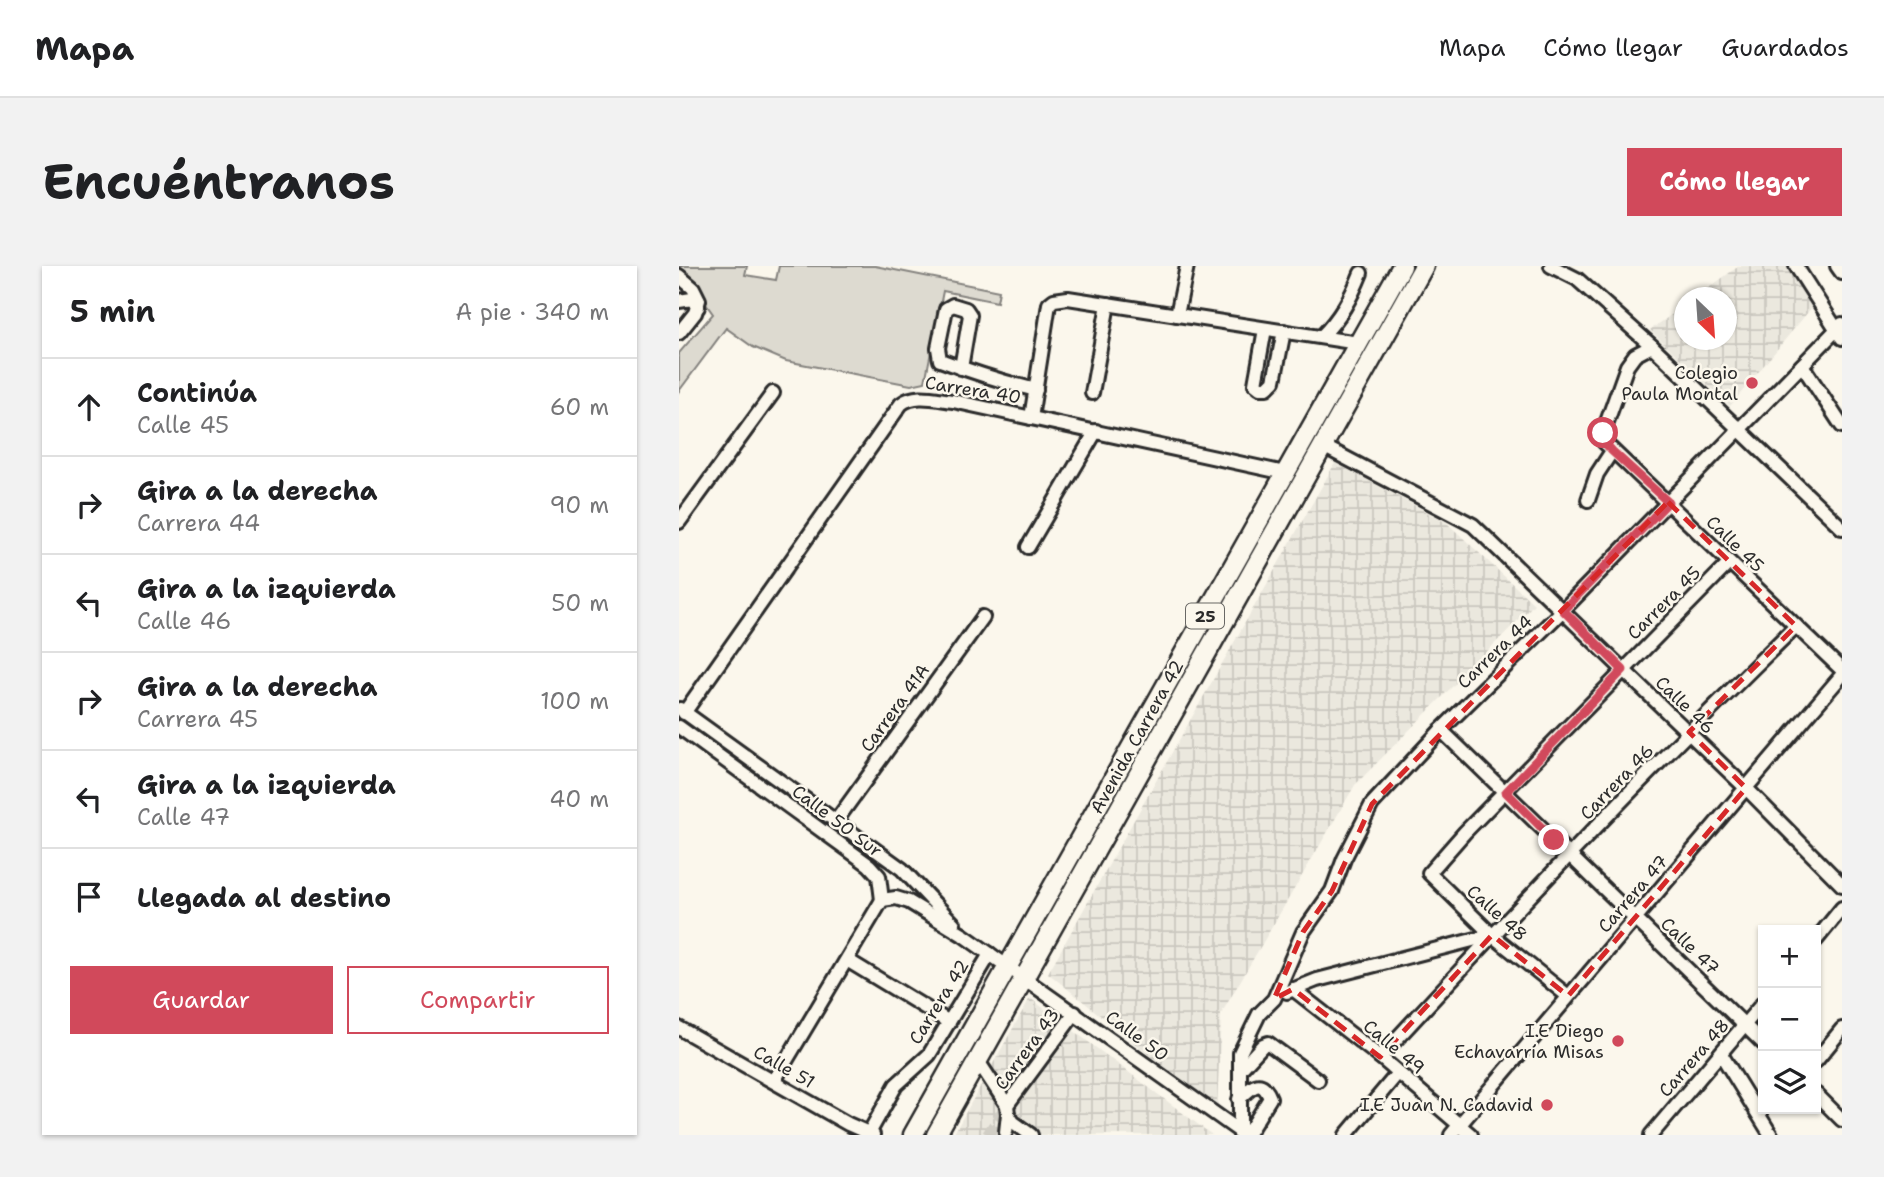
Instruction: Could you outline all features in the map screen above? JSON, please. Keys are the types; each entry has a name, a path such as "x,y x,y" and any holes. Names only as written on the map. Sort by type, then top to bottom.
{"highway":[{"name":"Avenida Carrera 42","path":"913,1135 1402,266"},
{"name":"Avenida Carrera 42","path":"936,1135 1425,266"},
{"path":"1325,401 1379,347"}],"street":[{"path":"1177,315 1187,266"},
{"path":"1551,266 1577,279 1840,522"},
{"path":"1796,266 1840,330"},
{"path":"1837,266 1842,273"},
{"path":"1321,337 1336,322 1350,300 1361,273"},
{"path":"679,332 698,307 697,295 682,281"},
{"path":"679,301 688,298 698,307"},
{"path":"1031,418 1049,304 1054,300 1068,298 1358,343"},
{"path":"961,368 970,315 966,309 953,304 946,309 938,355 940,360 961,368 1035,390"},
{"path":"1092,393 1108,304"},
{"path":"1265,329 1255,384 1260,388 1268,388 1274,381 1284,331"},
{"name":"Carrera 44","path":"1240,1070 1240,1053 1259,1014 1274,999 1303,932 1332,891 1373,804 1440,730 1563,610 1802,365 1840,330"},
{"path":"1588,500 1608,447 1603,433 1627,366 1636,355 1652,346"},
{"path":"1802,365 1842,426"},
{"path":"679,522 773,393"},
{"name":"Carrera 40","path":"682,711 901,404 908,399 917,397 953,401 1285,473"},
{"path":"1028,547 1096,431"},
{"name":"Calle 46","path":"1322,446 1473,525 1689,732 1842,885"},
{"name":"Calle 45","path":"1608,447 1842,670"},
{"name":"Carrera 45","path":"1449,849 1729,563"},
{"name":"Carrera 41A","path":"836,821 983,617"},
{"name":"Carrera 46","path":"1380,1057 1492,935 1796,626"},
{"name":"Carrera 47","path":"1455,1130 1842,675"},
{"name":"Calle 50 Sur","path":"682,711 910,876 963,935"},
{"name":"Calle 50 Sur","path":"679,729 869,865 879,876 882,900 897,898 909,902 1009,966"},
{"name":"Calle 47","path":"1440,730 1758,1038"},
{"name":"Calle 48","path":"1449,849 1429,873 1492,935 1568,996"},
{"path":"774,1081 882,900"},
{"path":"1821,934 1842,908"},
{"path":"1274,999 1317,980 1492,935"},
{"name":"Carrera 42","path":"870,1134 896,1085 929,1055 990,954"},
{"path":"847,960 949,1022"},
{"name":"Calle 50","path":"1009,966 1243,1134"},
{"name":"Calle 49","path":"1293,989 1380,1057 1455,1130 1471,1135"},
{"name":"Carrera 48","path":"1651,1135 1758,1009"},
{"name":"Carrera 43","path":"1008,1110 1075,1013"},
{"name":"Calle 51","path":"679,1028 870,1134"},
{"path":"1821,1055 1842,1029"},
{"path":"1243,1134 1239,1099 1240,1070 1262,1045 1268,1043 1318,1080"},
{"path":"1721,1054 1771,1135"},
{"path":"978,1061 1013,1122 1031,1135"},
{"path":"1346,1135 1398,1073"},
{"path":"1239,1099 1252,1086 1259,1085 1267,1089 1271,1098 1243,1134"},
{"path":"1821,1099 1842,1119"},
{"path":"1006,1132 1008,1110"}],"highlighted area":[{"path":"1668,502 1796,626 1689,732 1746,788 1568,996 1492,935 1380,1057 1293,989 1274,999 1303,932 1332,891 1372,804"}],"shaded area":[{"path":"679,266 747,266 745,275 776,280 779,266 875,266 999,291 997,302 943,291 925,382 911,385 786,361 753,347 726,328 679,391 679,353 713,314"},
{"path":"1739,266 1791,266 1818,300 1730,406 1650,330 1674,313 1674,350 1737,350 1737,287 1710,287"},
{"path":"1335,463 1447,523 1534,604 1355,785 1221,1014 1217,1110 1048,973"},
{"path":"1030,998 1212,1135 953,1135"}],"tunnel":[{"path":"988,1135 1007,1105"}],"place":[{"name":"Colegio Paula Montal","path":"1752,383"},
{"name":"I.E Diego Echavarría Misas","path":"1618,1041"},
{"name":"I.E Juan N. Cadavid","path":"1547,1105"}],"route":[{"path":"1554,840 1506,792 1623,670 1563,610 1668,502 1612,451 1604,442 1603,433"}]}
